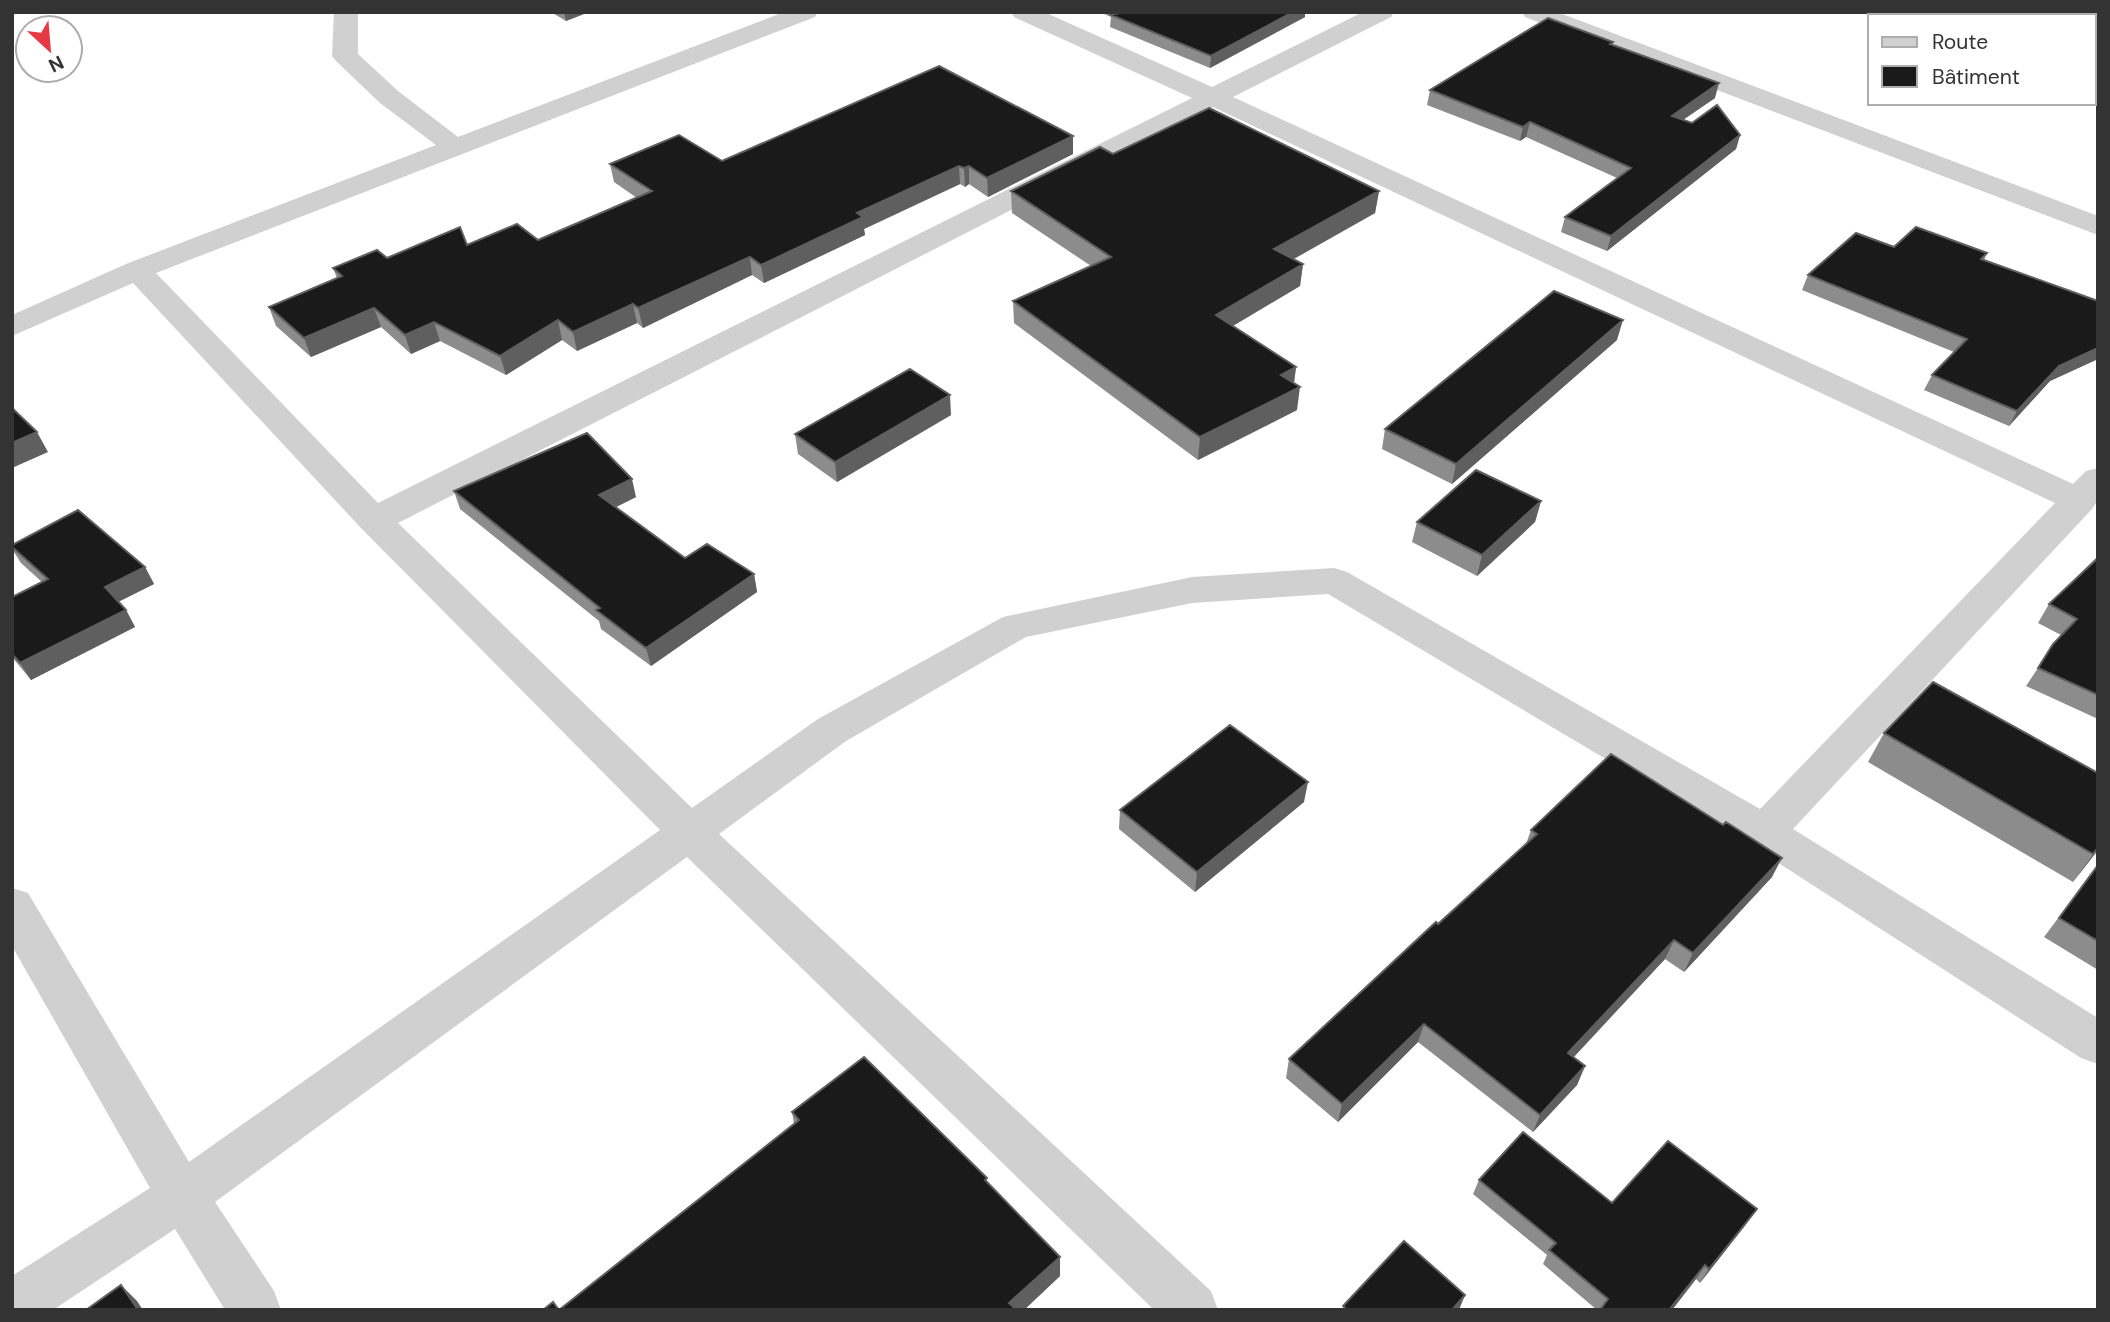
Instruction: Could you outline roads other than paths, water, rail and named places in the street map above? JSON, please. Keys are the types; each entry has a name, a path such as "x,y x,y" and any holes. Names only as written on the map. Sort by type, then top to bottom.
{"street":[{"path":"346,12 345,56 389,97 455,148"},
{"path":"12,327 137,270 806,12"},
{"path":"1023,12 2089,490 1764,832"},
{"path":"374,520 1382,12"},
{"path":"1534,12 2098,226"},
{"path":"137,270 374,520 689,832 1192,1310"},
{"path":"12,1306 181,1196 832,730 1016,626 1192,590 1334,580 1764,832 2098,1043"},
{"path":"12,906 181,1196 255,1310"}]}
